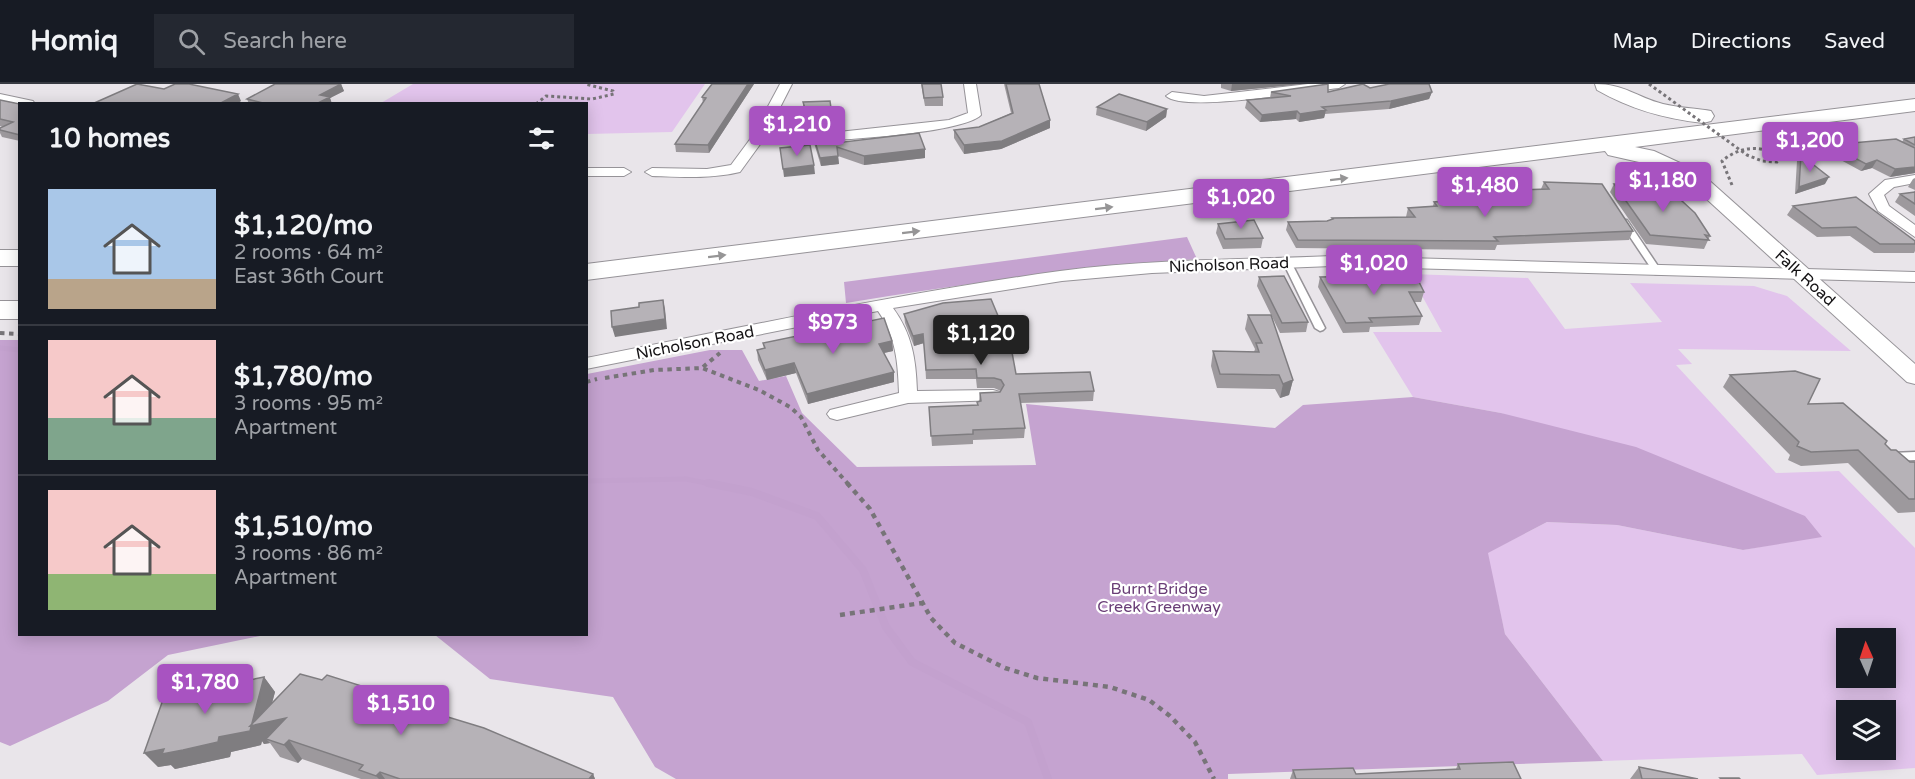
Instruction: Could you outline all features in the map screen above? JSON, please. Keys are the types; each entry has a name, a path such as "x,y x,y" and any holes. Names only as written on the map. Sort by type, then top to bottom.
{"highway":[{"path":"1603,85 1644,107 1705,124 1915,91"},
{"path":"1603,85 1618,106 1605,128"},
{"path":"588,253 1605,128 1705,124 1915,105"},
{"path":"1696,178 1676,157 1674,148 1705,124"},
{"path":"1605,128 1624,151 1646,156 1696,178"},
{"path":"588,272 659,264 1605,128"},
{"path":"0,258 18,258"},
{"path":"0,272 18,272"},
{"path":"0,293 18,293"},
{"path":"0,310 18,310"}],"street":[{"path":"652,172 723,173 735,169 757,139 786,84"},
{"path":"757,139 811,139 951,124 975,115 970,84"},
{"path":"1172,96 1204,100 1339,84"},
{"path":"0,98 19,102"},
{"path":"588,172 624,172"},
{"name":"Falk Road","path":"1696,178 1800,275 1915,377"},
{"path":"1915,179 1890,183 1876,194 1883,208 1915,232"},
{"name":"Nicholson Road","path":"588,364 882,305 1062,276 1152,268 1332,261 1658,272 1915,277"},
{"path":"882,305 897,323 906,346 908,397"},
{"path":"837,414 908,397 993,396"}],"lane":[{"path":"1617,213 1658,272"},
{"path":"1287,262 1320,328"},
{"path":"1882,457 1915,456"}],"path":[{"path":"539,102 546,96 592,99 614,94 613,91 585,84"},
{"path":"1649,84 1751,158 1777,162 1781,159 1777,154 1763,149 1745,149"},
{"path":"0,333 18,334"},
{"path":"588,382 654,370 702,368 759,390 790,407 801,417 818,450 870,509 931,618 955,643 1005,668 1037,678 1110,687 1149,700 1170,716 1195,742 1214,779"},
{"path":"840,615 922,603"}],"shaded area":[{"path":"413,84 705,84 672,132 588,134 588,102 383,102"},
{"path":"1410,274 1528,278 1565,329 1662,322 1630,283 1754,286 1787,296 1851,351 1678,349 1692,364 1676,365 1776,473 1839,471 1915,548 1915,768 1817,775 1802,754 1603,761 1505,634 1487,553 1547,522 1617,525 1743,550 1821,536 1501,413 1413,397 1373,332 1442,332"}],"green space":[{"path":"1187,237 1197,259 1021,277 846,303 844,282"},
{"path":"0,340 18,340 18,636 260,636 168,655 108,701 10,746 0,742"},
{"name":"Burnt Bridge Creek Greenway","path":"710,350 742,350 759,381 786,376 802,413 857,467 1036,465 1026,404 1275,428 1303,405 1413,397 1501,413 1636,447 1805,516 1822,537 1743,550 1617,525 1547,522 1488,553 1505,634 1603,761 1228,774 1228,779 676,779 655,767 613,697 490,679 436,636 588,636 588,374"}],"building":[{"path":"137,84 164,89 175,84 189,84 238,94 223,102 96,102"},
{"path":"275,84 341,84 320,95 330,97 320,102 259,102 247,99"},
{"path":"712,84 748,84 708,145 675,144 706,98 702,97"},
{"path":"922,84 941,84 943,97 924,98"},
{"path":"1006,84 1039,84 1050,120 1002,141 964,145 954,130 979,127 1013,113"},
{"path":"1328,84 1328,92 1363,84 1370,88 1389,84 1429,84 1432,92 1391,101 1322,107 1326,110 1300,114 1297,111 1262,115 1247,100 1291,96 1271,92"},
{"path":"1119,94 1167,109 1147,122 1097,107"},
{"path":"0,100 18,104 18,134 0,130 13,122 0,119"},
{"path":"830,101 833,122 810,124 803,102"},
{"path":"919,133 925,149 864,156 837,147 838,156 820,158 813,135 835,134 836,143"},
{"path":"1915,137 1915,145 1904,139"},
{"path":"1896,139 1915,148 1915,167 1895,169 1877,160 1866,164 1830,145"},
{"path":"810,145 814,165 783,169 780,148"},
{"path":"1801,155 1829,177 1799,187"},
{"path":"1544,182 1602,184 1633,231 1494,237 1498,241 1298,240 1288,222 1327,221 1332,218 1415,217 1408,208 1437,206 1434,202 1521,195 1517,190 1549,189"},
{"path":"1614,184 1635,185 1639,189 1670,190 1695,213 1710,236 1705,235 1709,240 1650,235"},
{"path":"1915,192 1915,204 1900,194"},
{"path":"1856,197 1915,241 1915,244 1880,244 1856,227 1822,228 1793,206"},
{"path":"1254,220 1263,238 1225,239 1218,224"},
{"path":"1366,271 1415,274 1424,292 1409,292 1422,316 1369,318 1372,322 1346,323 1320,277 1368,276"},
{"path":"1284,276 1308,322 1282,323 1259,277"},
{"path":"991,299 1011,347 1016,374 1090,372 1094,391 1019,394 1025,428 973,430 973,434 931,436 929,407 978,405 977,402 981,401 980,393 1000,392 1004,385 1001,380 994,378 977,378 976,369 926,370 923,334 913,336 904,314 943,303"},
{"path":"663,300 665,319 612,327 611,311 639,307 639,303"},
{"path":"1248,315 1271,315 1293,380 1283,384 1279,375 1220,374 1213,351 1259,352 1256,343 1262,343"},
{"path":"884,318 892,341 879,344 894,372 807,394 794,363 765,370 757,350 765,348 763,343"},
{"path":"1795,371 1820,379 1808,404 1843,403 1887,441 1885,444 1891,450 1896,450 1910,462 1915,462 1915,499 1909,499 1858,450 1811,452 1797,446 1799,442 1730,375"},
{"path":"300,674 322,680 327,675 431,708 428,711 484,728 593,774 589,779 400,779 380,772 376,776 359,770 363,765 289,740 284,745 266,739 286,718 250,726"},
{"path":"264,677 250,731 219,737 218,742 183,750 162,754 164,749 144,753 164,697 194,691 195,687 237,679 235,683"},
{"path":"1513,762 1521,779 1296,779 1293,770 1353,768 1356,774 1460,769 1458,764"},
{"path":"1639,767 1698,779 1642,779"}],"waterway":[{"path":"0,348 18,350"},
{"path":"588,481 686,479 716,485"},
{"path":"708,483 752,492 817,516 863,570 886,627 912,662 1028,722 1048,779"}]}
